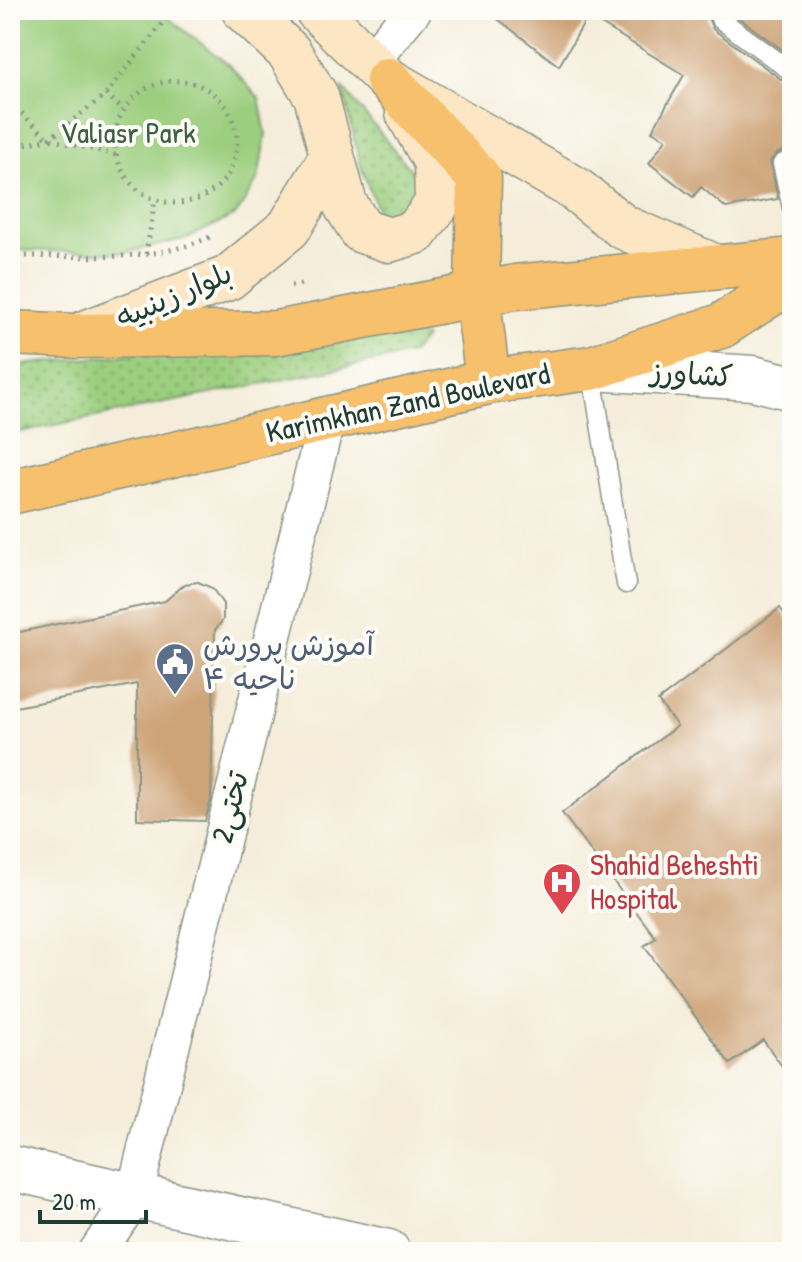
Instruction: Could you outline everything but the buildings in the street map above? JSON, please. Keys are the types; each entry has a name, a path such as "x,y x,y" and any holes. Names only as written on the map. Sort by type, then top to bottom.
{"main road":[{"path":"244,10 289,52 316,96 345,204 362,231 389,240 416,232 437,204 436,162 379,71"},
{"path":"317,10 479,178 477,292 488,382"},
{"path":"379,71 574,188 623,227 716,267"},
{"name":"بلوار زینبیه","path":"77,336 228,278 289,228 332,156"},
{"path":"10,333 77,336 276,333 477,292 792,260"},
{"name":"Karimkhan Zand Boulevard","path":"10,492 488,382 591,368 721,326 792,280"}],"street":[{"path":"379,71 413,10"},
{"name":"کشاورز","path":"591,368 753,378 792,388"},
{"name":"2تختی","path":"134,1197 327,417"},
{"path":"10,1168 388,1252"},
{"path":"97,1252 134,1197"}],"lane":[{"path":"720,19 792,72"},
{"path":"792,159 782,164 792,208"},
{"path":"591,368 626,584"}],"path":[{"path":"49,139 106,94 173,10"},
{"path":"187,81 212,91 227,106 235,124 238,147 232,166 219,186 197,200 173,203 155,200 136,189 124,174 116,155 116,130 123,110 138,93 163,82 187,81"},
{"path":"106,94 123,110"},
{"path":"10,102 49,139"},
{"path":"10,147 49,139 116,155"},
{"path":"146,254 155,200"},
{"path":"10,256 146,254 195,244 218,233"}],"green space":[{"name":"Valiasr Park","path":"10,10 158,10 229,65 259,98 266,134 258,179 236,215 185,239 124,253 10,250"},
{"path":"342,87 421,182 419,209 402,220 379,214 361,167"},
{"path":"412,326 425,338 411,354 10,434 10,366"}],"place":[{"name":"آموزش پرورش ناحیه ۴","path":"175,696"},
{"name":"Shahid Beheshti Hospital","path":"562,916"}]}
